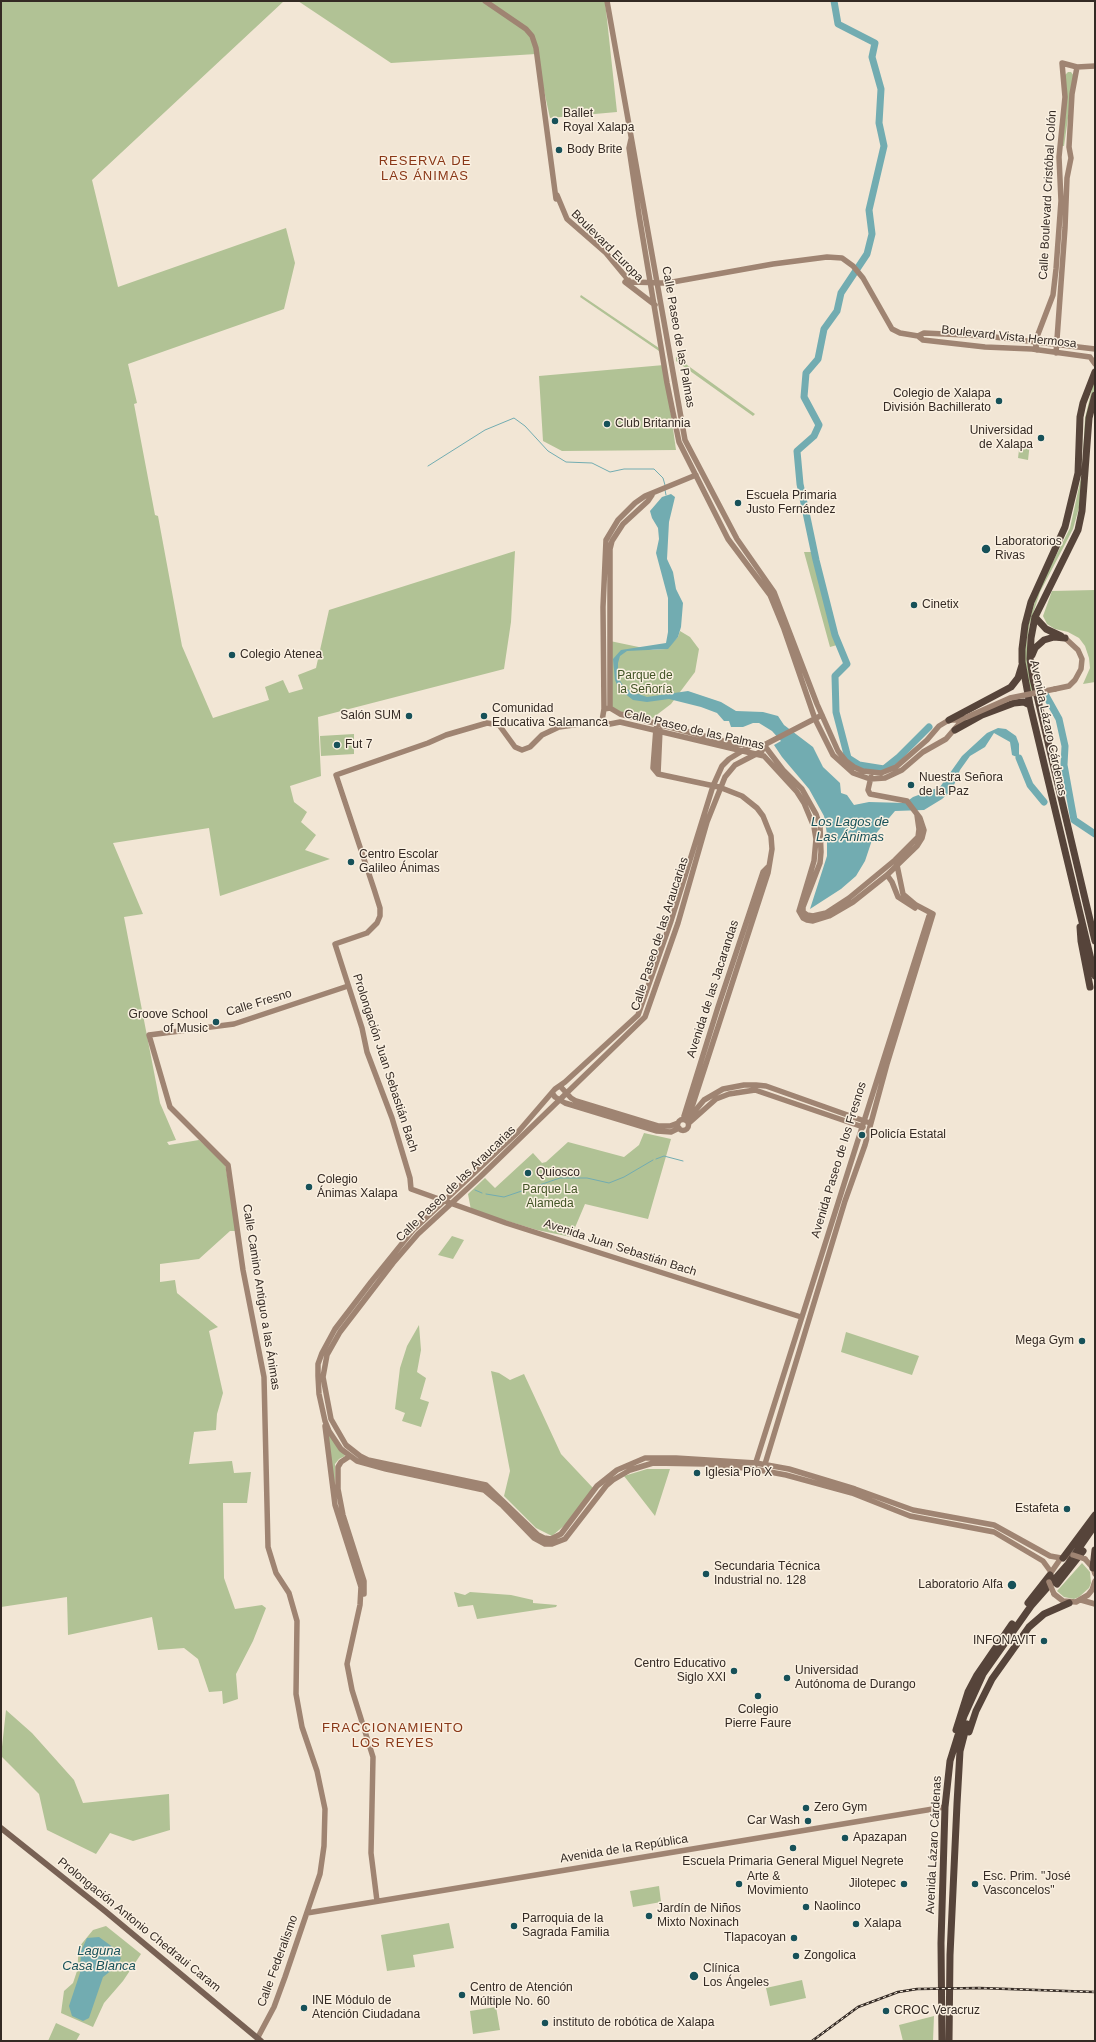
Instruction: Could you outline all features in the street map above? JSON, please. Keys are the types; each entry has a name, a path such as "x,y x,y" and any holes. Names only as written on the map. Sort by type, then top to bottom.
{"highway":[{"name":"Avenida Lázaro Cárdenas","path":"1095,372 1083,404 1080,417 1078,473 1066,527 1031,602 1025,625 1022,649 1022,662 1030,705 1095,976"},
{"name":"Avenida Lázaro Cárdenas","path":"1095,395 1089,418 1084,489 1078,530 1035,617 1031,638 1030,659 1033,679 1095,941"},
{"path":"1035,617 1046,629 1065,638"},
{"path":"1030,659 1035,648 1044,640 1054,637 1065,638"},
{"path":"949,720 1011,687 1018,678 1022,662"},
{"path":"991,698 997,709"},
{"path":"955,730 997,709 1018,702 1026,702 1030,705"},
{"path":"1080,915 1081,941 1090,987"},
{"path":"1062,1558 1095,1515"},
{"name":"Avenida Lázaro Cárdenas","path":"942,2041 941,1943 945,1807 950,1761 964,1716 983,1674 1031,1606 1068,1564 1095,1525"},
{"name":"Avenida Lázaro Cárdenas","path":"949,2041 950,1955 960,1751 964,1731 973,1705 987,1677 1034,1608 1072,1568 1095,1533"},
{"path":"1094,1571 1095,1550"},
{"path":"950,1761 957,1721 968,1692 977,1675 995,1647 1050,1573"},
{"path":"959,1771 970,1728 992,1679 1032,1623 1044,1614 1069,1603"}],"main road":[{"name":"Prolongación Antonio Chedraui Caram","path":"1,1828 105,1910 148,1948 259,2039"}],"street":[{"name":"Boulevard Europa","path":"486,1 526,29 532,36 536,48 557,195 557,207 564,221 602,254 626,283 655,305"},
{"name":"Calle Paseo de las Palmas","path":"607,1 631,139 634,148 659,283 685,440 737,539 774,592 822,715 838,751 846,761 871,776"},
{"name":"Calle Boulevard Cristóbal Colón","path":"1035,342 1053,295 1060,225 1060,149 1065,97 1062,63 1077,67 1072,94 1069,147 1071,158 1066,178 1056,353"},
{"path":"1077,67 1095,66"},
{"name":"Calle Paseo de las Palmas","path":"631,139 629,148 633,176 667,382 679,442 728,539 770,595 784,629 815,719 833,755 842,766 853,773 871,776 892,776 924,752 943,741 955,730 962,718"},
{"path":"1060,149 1069,147"},
{"path":"1060,172 1062,176 1066,178"},
{"name":"Boulevard Europa","path":"557,195 567,219 606,253 630,282 651,282"},
{"name":"Boulevard Vista Hermosa","path":"667,283 773,264 827,257 842,258 853,266 863,278 892,329 900,333 918,336 924,333 986,336 1095,349"},
{"path":"651,282 667,283"},
{"path":"661,295 663,288 667,283"},
{"name":"Boulevard Vista Hermosa","path":"918,336 923,340 1090,356 1095,364"},
{"path":"1035,342 1037,350"},
{"path":"696,475 697,470 702,471"},
{"name":"Calle Paseo de las Palmas","path":"696,475 652,495 648,501 623,524 612,541 610,549 606,622 607,709 602,721 610,724 620,722 764,756 797,792 804,803 814,827 816,851 799,911 803,918 813,921 828,916 853,902 887,875 922,838 924,830 922,823 907,800 902,798 874,796 868,790 871,776"},
{"path":"943,741 938,735 938,729 962,718 1010,698 1069,686 1082,669 1082,659 1078,650 1065,638"},
{"name":"Calle Paseo de las Palmas","path":"607,709 620,714 734,744 764,745 783,770 802,789 816,814 820,826 820,863 803,907 803,912 807,915 813,916 826,912 849,898 895,860 918,837 919,829 916,814"},
{"name":"Calle Paseo de las Araucarias","path":"387,1467 368,1460 353,1452 346,1445 331,1419 323,1377 324,1366 330,1347 414,1230 518,1132 552,1093 635,1019 641,1010 716,787 735,765 762,751 764,745 822,715"},
{"path":"871,776 896,767 927,740 939,726 949,720 962,718"},
{"name":"Prolongación Juan Sebastián Bach","path":"411,1189 403,1154 383,1089 367,1052 334,944 367,933 377,924 380,908 336,774 446,735 487,723 499,725 515,747 519,749 526,749 542,735 559,727 602,721"},
{"path":"657,724 658,731"},
{"name":"Avenida de las Jacarandas","path":"658,731 653,768 658,774 716,787 742,796 750,801 763,816 771,836 772,849 768,873 686,1121"},
{"name":"Calle Paseo de las Araucarias","path":"752,745 729,759 722,766 678,923 645,1017 391,1261 335,1329 322,1353 318,1364 319,1394 325,1422 334,1439 350,1456 365,1464 387,1467 484,1490 503,1506 534,1538 546,1544 559,1542 570,1534 606,1486 621,1475 647,1464 706,1461 755,1466 820,1484 918,1518 994,1532 1043,1561 1050,1573"},
{"path":"897,865 903,894 931,915"},
{"name":"Avenida de las Jacarandas","path":"686,1121 687,1103 720,1000 763,872 768,867"},
{"path":"887,875 892,882 898,897 931,915"},
{"name":"Avenida Paseo de los Fresnos","path":"755,1466 862,1124 931,915"},
{"name":"Avenida Paseo de los Fresnos","path":"765,1464 869,1126 931,915"},
{"name":"Calle Fresno","path":"150,1035 234,1024 348,986"},
{"name":"Calle Camino Antiguo a las Ánimas","path":"150,1035 170,1107 200,1138 224,1158 230,1173 243,1270 264,1377 268,1547 276,1574 289,1593 297,1621 296,1694 302,1727 317,1771 325,1809 322,1861 306,1913"},
{"path":"560,1086 566,1093 576,1100 658,1126 679,1125 686,1129 686,1121 712,1094 723,1089 744,1085 766,1086 862,1124"},
{"path":"552,1093 559,1100 657,1131 671,1132 716,1099 729,1094 756,1090 869,1126"},
{"path":"694,1098 697,1104 701,1104"},
{"name":"Avenida Juan Sebastián Bach","path":"411,1189 444,1202 802,1317"},
{"path":"841,1190 848,1192"},
{"path":"325,1422 325,1436 335,1505 361,1586 360,1605"},
{"path":"350,1456 341,1462 338,1467 338,1489 343,1515 365,1586 347,1664 352,1690 373,1757 371,1853 377,1901"},
{"name":"Calle Paseo de las Araucarias","path":"755,1466 765,1464 821,1477 913,1510 994,1525 1050,1556 1062,1558"},
{"path":"1094,1571 1085,1559 1073,1555 1062,1558 1050,1573 1049,1582 1054,1594 1069,1603 1081,1600 1092,1590 1095,1581"},
{"path":"1081,1600 1095,1604"},
{"name":"Avenida de la República","path":"306,1913 945,1807"},
{"name":"Calle Federalismo","path":"259,2039 276,2001 306,1913"}],"green space":[{"path":"1,1 284,1 92,180 118,287 286,228 295,263 284,309 128,364 137,403 134,404 155,515 158,516 182,646 213,718 269,700 265,687 283,680 289,693 303,689 298,675 316,668 329,610 515,551 511,622 504,669 318,717 321,776 290,786 294,802 307,812 301,822 316,835 305,850 330,859 220,896 209,828 113,843 143,914 124,917 160,1103 176,1140 167,1142 169,1145 199,1140 225,1164 237,1231 230,1231 199,1259 160,1264 160,1282 175,1280 177,1293 218,1327 209,1331 223,1393 217,1414 216,1430 194,1432 189,1464 232,1461 234,1473 251,1472 247,1503 223,1503 224,1578 235,1609 262,1605 266,1608 253,1641 236,1674 238,1699 223,1704 222,1691 209,1692 198,1659 184,1648 158,1650 152,1617 68,1635 67,1597 1,1607"},
{"path":"298,1 605,1 617,112 550,118 536,54 391,63"},
{"path":"1068,72 1071,72 1074,76 1064,146 1061,146 1067,96 1065,75"},
{"path":"581,295 659,348 659,351 580,297"},
{"path":"676,357 755,414 753,416 676,361"},
{"name":"Club Britannia","path":"664,365 676,450 562,451 543,441 539,376"},
{"path":"1095,376 1095,394 1080,504 1073,529 1040,592 1030,623 1027,640 1027,661 1033,694 1029,694 1024,661 1024,639 1038,591 1070,528 1082,473 1085,418"},
{"path":"1020,442 1030,443 1028,460 1018,458"},
{"path":"804,552 812,552 837,645 830,647"},
{"path":"1095,590 1095,682 1083,684 1090,668 1089,658 1085,646 1079,638 1068,632 1055,629 1047,624 1043,616 1052,591"},
{"name":"Parque de la Señoría","path":"680,631 690,637 699,649 695,672 671,704 650,720 619,711 612,707 610,641 653,650 666,649 678,637"},
{"name":"Fut 7","path":"354,734 354,754 321,756 320,736"},
{"name":"Parque La Alameda","path":"644,1133 671,1139 648,1219 585,1204 571,1237 537,1230 471,1210 468,1194 485,1178 495,1188 533,1153 542,1163 546,1162 568,1142 624,1157 639,1145"},
{"path":"452,1236 464,1240 453,1259 438,1255"},
{"path":"419,1325 421,1350 417,1372 426,1378 420,1399 429,1402 421,1427 402,1421 405,1413 395,1409 400,1368 407,1346"},
{"path":"846,1332 919,1356 912,1375 841,1352"},
{"path":"491,1371 499,1373 510,1380 524,1374 561,1454 593,1488 573,1518 552,1536 536,1528 504,1496 510,1471"},
{"path":"327,1431 345,1456 339,1459 335,1464 335,1484 333,1484"},
{"path":"647,1469 670,1469 655,1516 624,1476"},
{"path":"1082,1563 1090,1572 1091,1583 1089,1588 1079,1597 1074,1599 1064,1597 1057,1591"},
{"path":"454,1592 465,1595 470,1592 511,1595 533,1600 533,1603 557,1605 556,1607 477,1619 473,1605 458,1607"},
{"path":"6,1710 32,1733 74,1780 83,1803 169,1794 170,1830 133,1841 110,1833 96,1854 47,1830 39,1794 1,1756"},
{"path":"659,1886 661,1902 633,1907 630,1891"},
{"path":"449,1923 454,1948 413,1955 415,1967 387,1971 381,1935"},
{"path":"106,1926 141,1954 123,1981 104,2003 93,2027 61,2013 64,1991 73,1983 77,1971 79,1947 93,1930"},
{"path":"802,1980 806,1998 770,2006 766,1988"},
{"path":"496,2007 500,2030 473,2034 470,2011"},
{"path":"934,2016 933,2041 903,2041 899,2025"},
{"path":"56,2023 80,2034 76,2041 48,2041"}],"water":[{"name":"Los Lagos de Las Ánimas","path":"671,494 675,497 669,522 667,559 673,572 676,589 683,603 681,627 678,637 668,649 627,651 620,656 618,663 618,677 622,684 630,691 647,697 688,691 721,702 736,711 763,712 778,716 784,725 813,747 823,767 840,783 841,793 847,795 854,805 869,802 905,803 913,797 940,787 962,756 987,733 998,728 1006,729 1016,736 1019,744 1019,758 1012,755 1010,742 994,733 985,747 970,756 960,770 952,790 942,799 924,810 895,811 873,837 865,861 856,876 841,889 810,909 827,856 827,834 824,816 809,789 782,757 774,745 781,741 772,731 759,723 753,723 743,727 731,727 729,721 724,721 717,713 701,707 669,699 647,702 633,700 619,689 615,680 613,659 621,650 666,643 668,632 668,598 656,553 659,539 658,528 650,511 662,497"},
{"name":"Laguna Casa Blanca","path":"99,1937 114,1948 121,1958 117,1966 103,1977 89,2018 83,2021 72,2016 69,2006 80,1973 81,1951 87,1938"}],"waterway":[{"path":"834,1 838,24 875,43 872,57 881,89 879,123 884,146 869,210 872,234 867,254 841,293 837,311 824,329 818,359 806,373 804,397 819,425 814,436 797,451 800,484 816,560 835,635 847,664 835,676 836,712 848,758 859,765 884,769 899,757 929,727"},
{"path":"428,466 485,430 514,418 525,426 548,451 566,462 592,463 610,472 624,469 654,469 663,478 665,485"},
{"path":"665,490 666,495"},
{"path":"1045,694 1059,719 1065,746 1064,765 1074,820 1095,834"},
{"path":"1019,758 1030,785 1044,802"},
{"path":"656,1159 664,1156 683,1161"},
{"path":"486,1194 504,1197 560,1178 587,1178 609,1183 624,1177 653,1160"},
{"path":"475,1190 482,1193"}],"railway":[{"path":"812,2041 858,2007 898,1992 917,1989 979,1988 1095,1992"}],"place":[{"name":"Ballet Royal Xalapa","path":"555,121"},
{"name":"Body Brite","path":"559,150"},
{"name":"Colegio de Xalapa División Bachillerato","path":"999,401"},
{"name":"Club Britannia","path":"607,424"},
{"name":"Universidad de Xalapa","path":"1041,438"},
{"name":"Escuela Primaria Justo Fernández","path":"738,503"},
{"name":"Laboratorios Rivas","path":"986,549"},
{"name":"Cinetix","path":"914,605"},
{"name":"Colegio Atenea","path":"232,655"},
{"name":"Salón SUM","path":"409,716"},
{"name":"Comunidad Educativa Salamanca","path":"484,716"},
{"name":"Fut 7","path":"337,745"},
{"name":"Nuestra Señora de la Paz","path":"911,785"},
{"name":"Centro Escolar Galileo Ánimas","path":"351,862"},
{"name":"Groove School of Music","path":"216,1022"},
{"name":"Policía Estatal","path":"862,1135"},
{"name":"Quiosco","path":"528,1173"},
{"name":"Colegio Ánimas Xalapa","path":"309,1187"},
{"name":"Mega Gym","path":"1082,1341"},
{"name":"Iglesia Pío X","path":"697,1473"},
{"name":"Estafeta","path":"1067,1509"},
{"name":"Secundaria Técnica Industrial no. 128","path":"706,1574"},
{"name":"Laboratorio Alfa","path":"1012,1585"},
{"name":"INFONAVIT","path":"1044,1641"},
{"name":"Centro Educativo Siglo XXI","path":"734,1671"},
{"name":"Universidad Autónoma de Durango","path":"787,1678"},
{"name":"Colegio Pierre Faure","path":"758,1696"},
{"name":"Zero Gym","path":"806,1808"},
{"name":"Car Wash","path":"808,1821"},
{"name":"Apazapan","path":"845,1838"},
{"name":"Escuela Primaria General Miguel Negrete","path":"793,1848"},
{"name":"Arte & Movimiento","path":"739,1884"},
{"name":"Jilotepec","path":"904,1884"},
{"name":"Esc. Prim. \"José Vasconcelos\"","path":"975,1884"},
{"name":"Naolinco","path":"806,1907"},
{"name":"Jardín de Niños Mixto Noxinach","path":"649,1916"},
{"name":"Xalapa","path":"856,1924"},
{"name":"Parroquia de la Sagrada Familia","path":"514,1926"},
{"name":"Tlapacoyan","path":"794,1938"},
{"name":"Zongolica","path":"796,1956"},
{"name":"Clínica Los Ángeles","path":"694,1976"},
{"name":"Centro de Atención Múltiple No. 60","path":"462,1995"},
{"name":"INE Módulo de Atención Ciudadana","path":"304,2008"},
{"name":"CROC Veracruz","path":"886,2011"},
{"name":"instituto de robótica de Xalapa","path":"545,2023"}],"district":[{"name":"RESERVA DE LAS ÁNIMAS","path":"425,168"},
{"name":"FRACCIONAMIENTO LOS REYES","path":"393,1736"}]}
